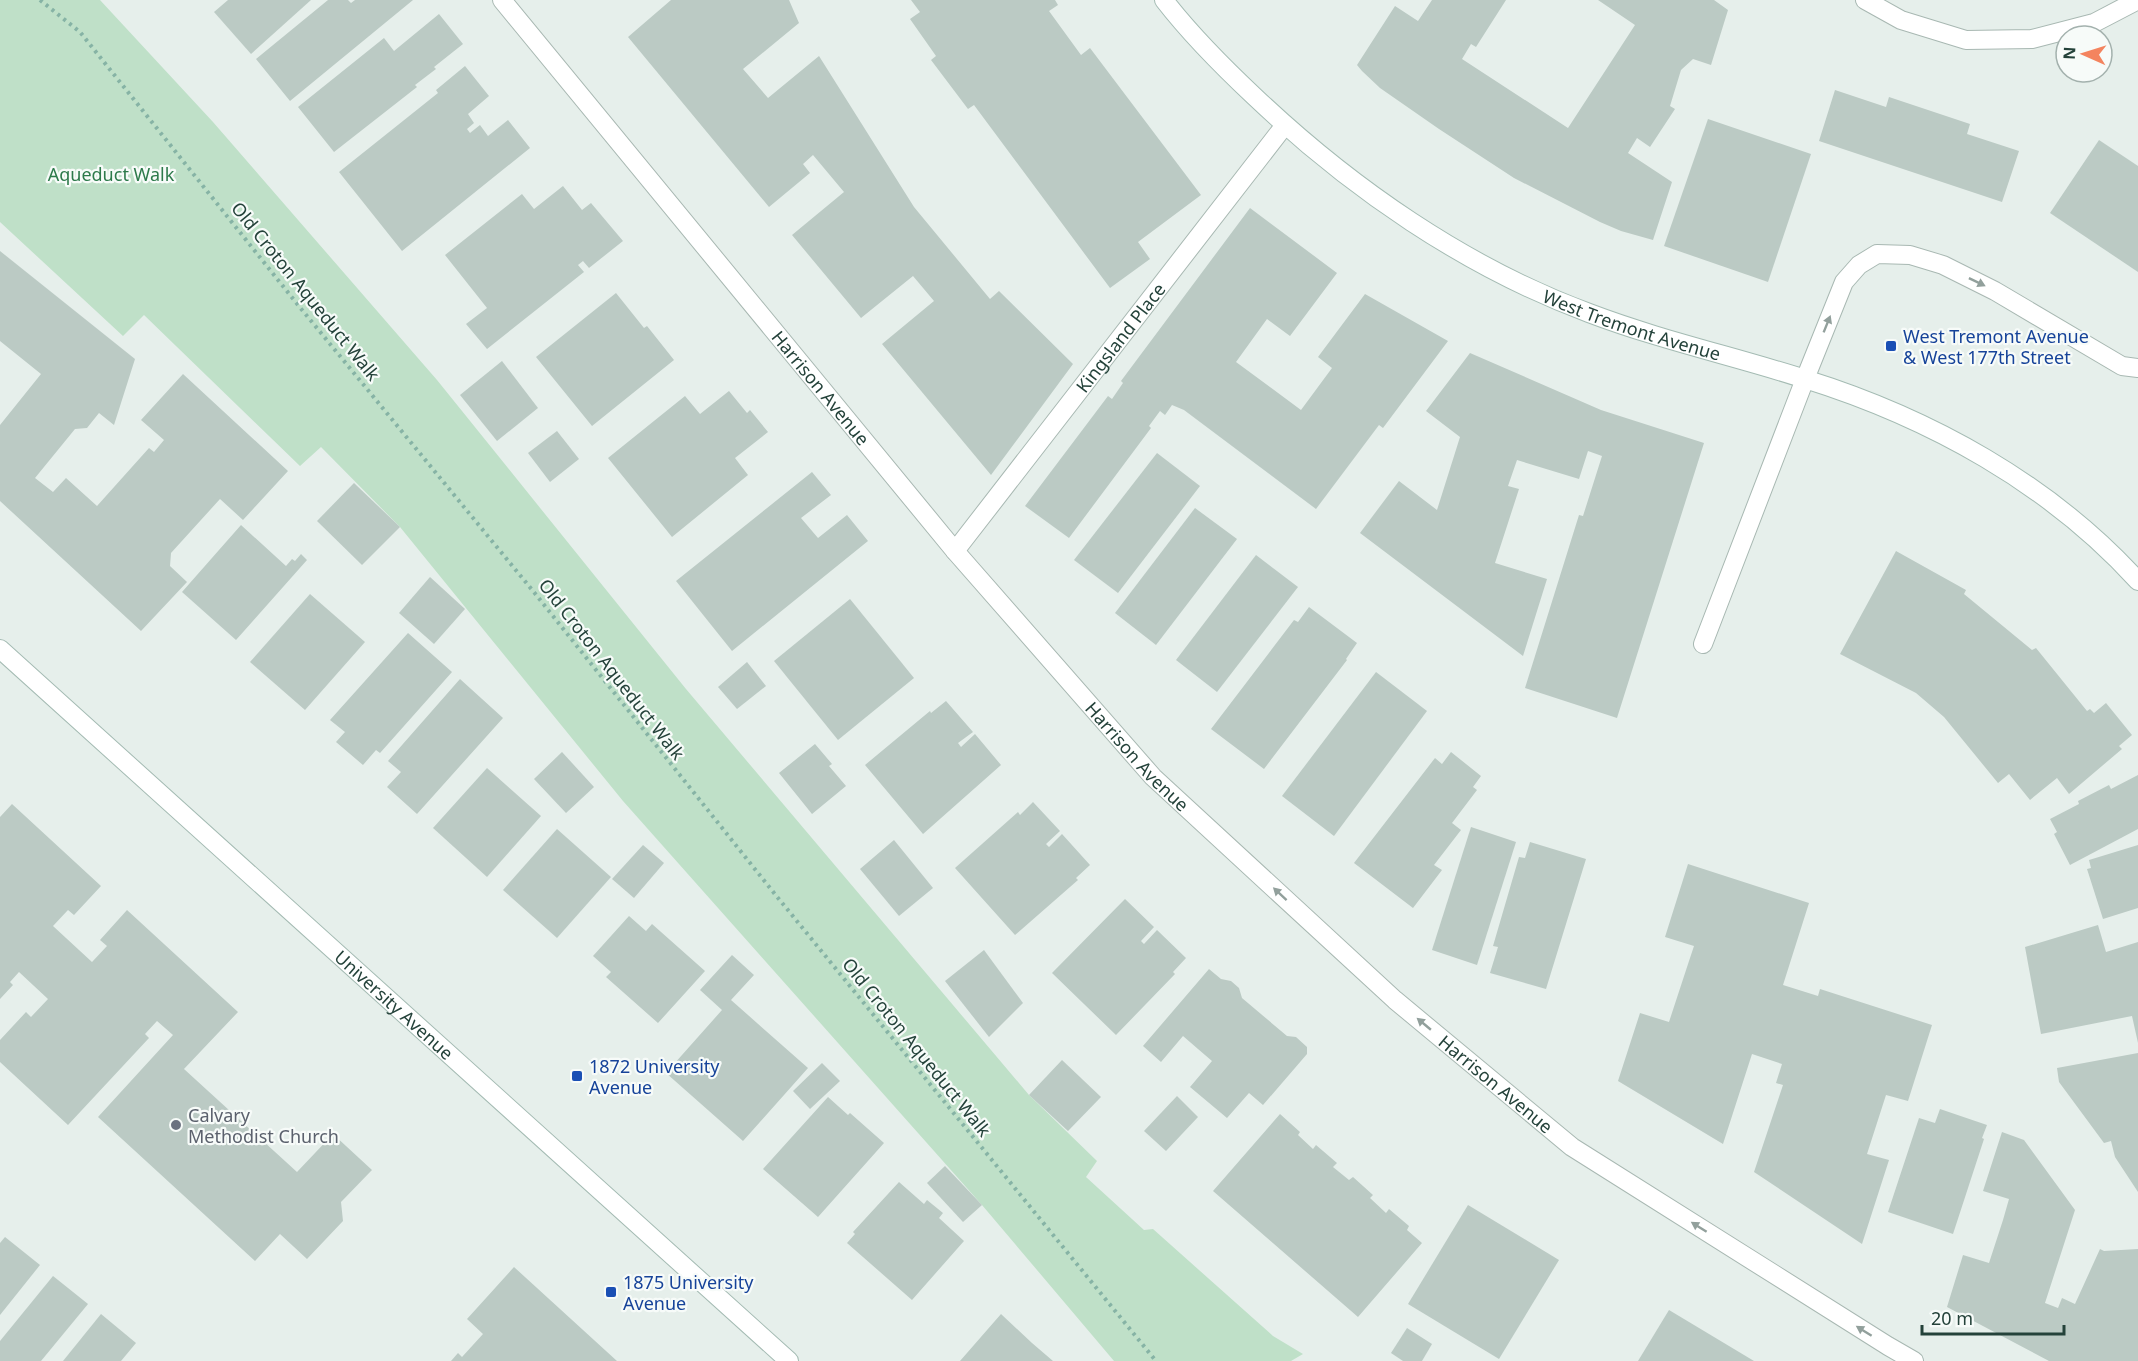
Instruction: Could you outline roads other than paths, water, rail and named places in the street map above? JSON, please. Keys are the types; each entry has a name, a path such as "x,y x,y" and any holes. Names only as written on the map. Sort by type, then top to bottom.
{"street":[{"name":"Harrison Avenue","path":"502,0 955,551 1152,777 1395,1000 1572,1147 1883,1354 1914,1361"},
{"name":"West Tremont Avenue","path":"1164,0 1221,65 1285,125 1338,170 1462,253 1522,284 1586,312 1656,337 1805,379 1909,417 1966,446 2067,514 2116,557 2138,581"},
{"path":"1865,0 1901,20 1966,40 2032,39 2094,23 2138,0"},
{"name":"Kingsland Place","path":"955,551 1285,125"},
{"path":"1703,644 1844,282 1859,266 1877,254 1910,255 1943,265 1995,291 2122,366 2138,368"},
{"name":"University Avenue","path":"0,650 789,1361"}],"place":[{"name":"West Tremont Avenue & West 177th Street","path":"1891,346"},
{"name":"1872 University Avenue","path":"577,1076"},
{"name":"Calvary Methodist Church","path":"176,1125"},
{"name":"1875 University Avenue","path":"611,1292"}],"park label":[{"name":"Aqueduct Walk","path":"111,174"}]}
